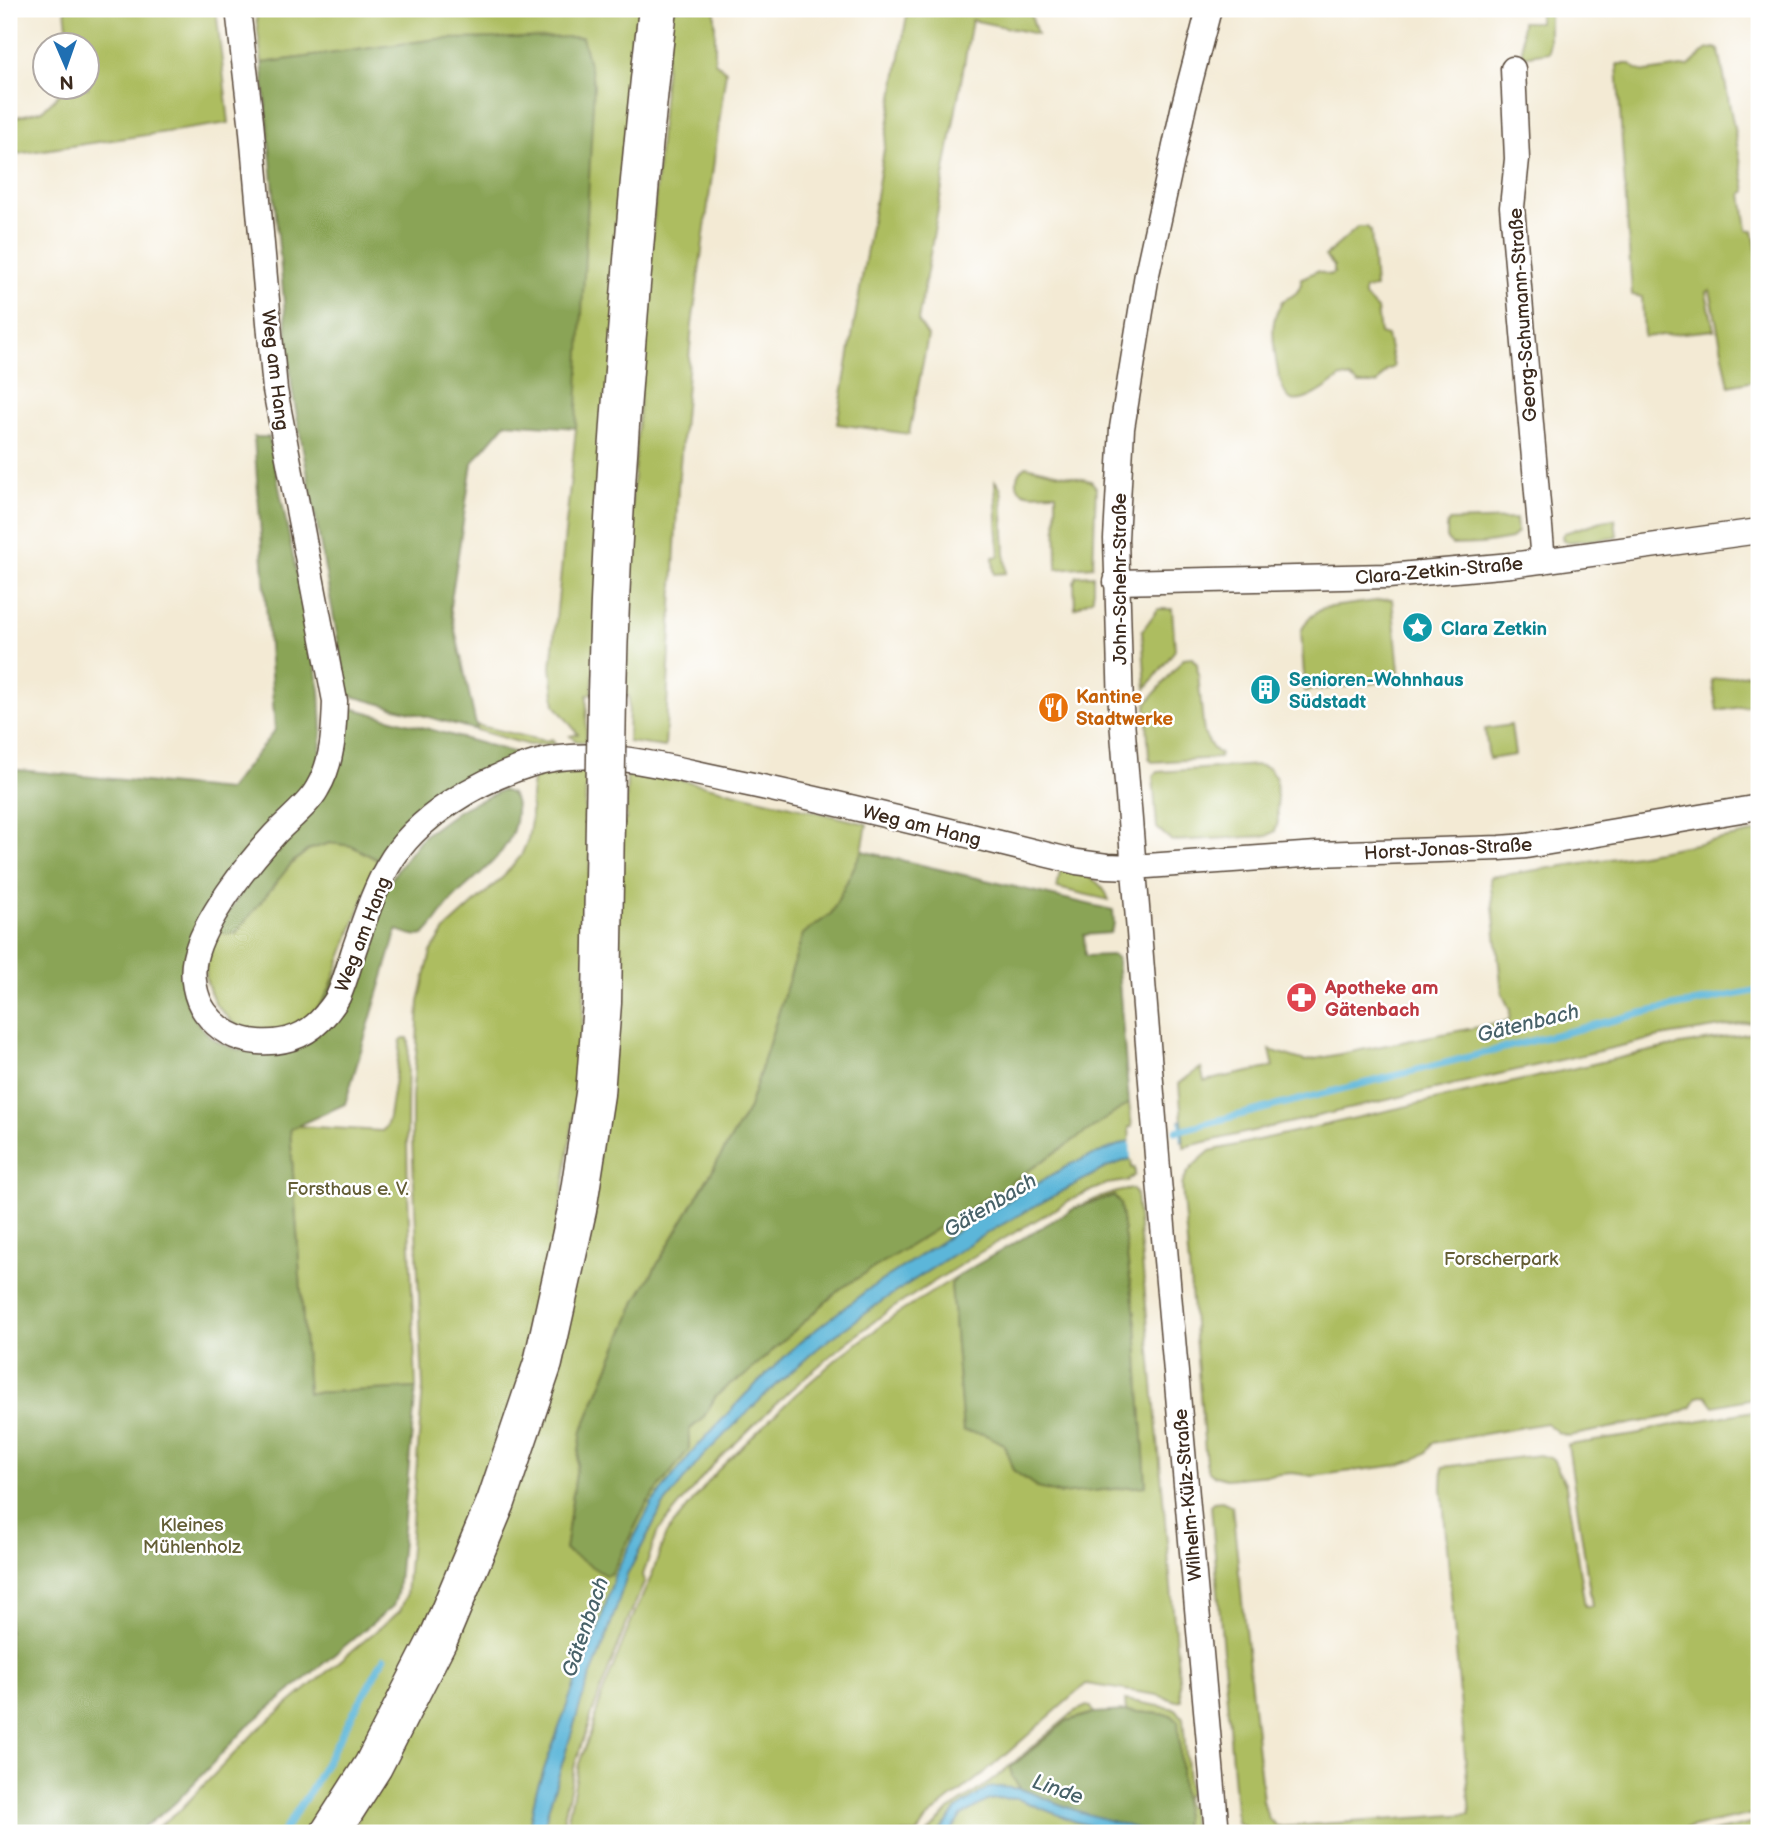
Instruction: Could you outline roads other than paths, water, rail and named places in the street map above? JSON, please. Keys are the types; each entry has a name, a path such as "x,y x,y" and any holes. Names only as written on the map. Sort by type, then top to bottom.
{"main road":[{"path":"330,1833 373,1766 440,1634 496,1502 543,1363 577,1210 594,1094 601,1003 609,613 619,428 636,215 658,9"}],"street":[{"name":"Weg am Hang","path":"238,9 251,121 275,390 335,701 334,734 327,767 316,792 271,838 240,877 201,939 194,960 195,987 203,1009 214,1023 239,1038 271,1043 293,1039 317,1025 337,1000 366,916 388,864 415,830 452,802 492,780 534,763 550,760 584,756 630,761 798,794 1077,862 1133,867"},
{"name":"John-Schehr-Straße","path":"1158,1157 1121,708 1116,582 1117,499 1125,410 1147,274 1184,105 1209,9"},
{"name":"Georg-Schumann-Straße","path":"1513,69 1517,159 1512,207 1543,561"},
{"name":"Clara-Zetkin-Straße","path":"1116,582 1388,576 1543,561 1759,531"},
{"name":"Horst-Jonas-Straße","path":"1133,867 1317,854 1526,846 1759,807"},
{"name":"Wilhelm-Külz-Straße","path":"1158,1157 1217,1833"}],"water":[{"path":"1182,1120 1183,1140 1107,1167 975,1240 882,1301 818,1348 703,1456 662,1507 627,1575 605,1641 585,1689 547,1813 544,1833 528,1833 536,1792 574,1686 598,1630 615,1574 652,1503 694,1450 745,1395 800,1342 866,1291 968,1224 1071,1164"},
{"path":"988,1788 1021,1789 1077,1811 1152,1833 1113,1833 1018,1799 1000,1798 989,1800 962,1815 949,1833 939,1833 957,1809"}],"waterway":[{"name":"Gätenbach","path":"1176,1131 1642,1013 1759,990"},
{"path":"282,1833 310,1791 384,1658"}],"place":[{"name":"Clara Zetkin","path":"1418,628"},
{"name":"Senioren-Wohnhaus Südstadt","path":"1266,690"},
{"name":"Kantine Stadtwerke","path":"1053,707"},
{"name":"Apotheke am Gätenbach","path":"1302,998"}],"park label":[{"name":"Forsthaus e. V.","path":"348,1188"},
{"name":"Forscherpark","path":"1501,1258"},
{"name":"Kleines Mühlenholz","path":"192,1535"}],"water label":[{"name":"Linde","path":"1058,1789"}]}
